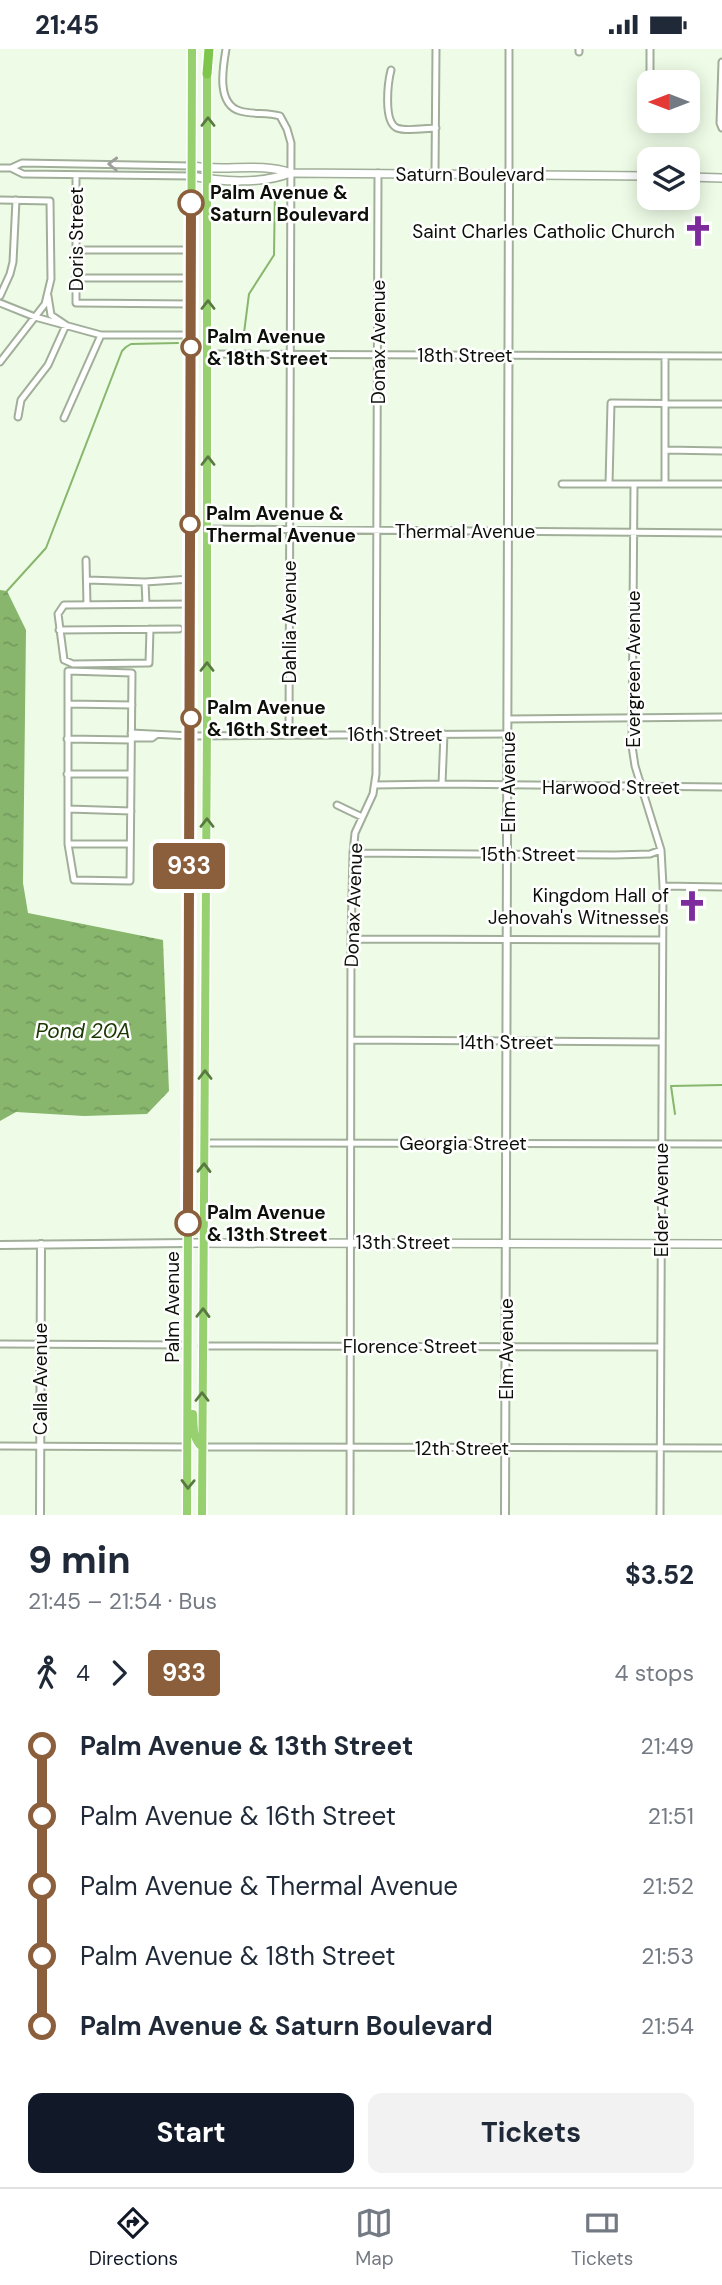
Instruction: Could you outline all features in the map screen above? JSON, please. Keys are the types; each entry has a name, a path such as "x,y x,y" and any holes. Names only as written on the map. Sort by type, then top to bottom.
{"highway":[{"name":"Palm Avenue","path":"187,1515 192,49"},
{"path":"207,74 209,49"},
{"name":"Palm Avenue","path":"202,1515 209,354 207,74"},
{"path":"188,1395 192,1403 194,1434 202,1447"}],"main road":[{"name":"Saturn Boulevard","path":"192,166 208,169 276,168 291,173 637,176"},
{"name":"Saturn Boulevard","path":"192,176 208,180 277,179 291,173"},
{"path":"700,177 722,178"},
{"name":"13th Street","path":"188,1243 722,1244"}],"street":[{"name":"Dahlia Avenue","path":"226,49 223,87 227,101 239,111 280,116 291,143 289,735"},
{"path":"435,173 436,49"},
{"name":"Elm Avenue","path":"505,1515 509,49"},
{"path":"650,49 650,70"},
{"path":"722,62 722,128"},
{"path":"391,70 388,106 389,120 393,126 399,129 436,128"},
{"name":"Saturn Boulevard","path":"0,168 11,168 22,163 192,166"},
{"name":"Saturn Boulevard","path":"11,168 23,174 192,176"},
{"name":"Donax Avenue","path":"350,1515 351,939 355,833 375,785 377,733 378,173"},
{"name":"Doris Street","path":"76,174 76,303 191,304"},
{"path":"0,200 50,201 51,279 45,304 0,362"},
{"path":"0,296 13,262 16,200"},
{"path":"76,250 191,250"},
{"path":"76,278 191,278"},
{"path":"47,294 51,315 66,325"},
{"path":"0,303 35,317 101,335 191,335"},
{"path":"18,417 21,400 48,365 66,325"},
{"path":"64,418 101,335"},
{"name":"18th Street","path":"209,354 722,356"},
{"path":"665,356 665,484"},
{"path":"609,484 611,403 722,404"},
{"path":"665,450 722,451"},
{"path":"562,484 722,484"},
{"name":"Evergreen Avenue","path":"634,484 634,756 661,850 663,886"},
{"name":"Thermal Avenue","path":"207,529 722,533"},
{"path":"86,560 87,605"},
{"path":"88,580 145,582 191,579"},
{"path":"145,582 146,604"},
{"path":"150,629 149,663 73,664 64,660 58,614 64,605 191,604"},
{"path":"59,630 179,629"},
{"path":"68,671 132,673 132,705 130,881 74,880 68,844 68,671"},
{"path":"68,704 132,705"},
{"path":"508,719 722,717"},
{"path":"442,784 444,734"},
{"name":"16th Street","path":"67,739 156,735 508,734"},
{"path":"67,774 131,774"},
{"name":"Harwood Street","path":"375,785 722,787"},
{"path":"337,805 362,817"},
{"path":"68,809 131,810"},
{"path":"68,844 130,844"},
{"name":"15th Street","path":"353,853 650,854 661,850"},
{"path":"663,886 722,887"},
{"name":"Elder Avenue","path":"660,1515 663,886"},
{"path":"351,939 663,940"},
{"name":"14th Street","path":"351,1040 662,1042"},
{"name":"Georgia Street","path":"204,1143 722,1144"},
{"name":"13th Street","path":"0,1245 188,1243"},
{"name":"Calla Avenue","path":"40,1515 41,1244"},
{"path":"0,1344 188,1345"},
{"name":"Florence Street","path":"202,1346 661,1347"},
{"path":"0,1446 188,1447"},
{"name":"12th Street","path":"202,1447 722,1448"}],"water":[{"name":"Pond 20A","path":"0,590 7,591 26,630 23,883 28,913 163,940 169,1091 147,1114 84,1116 16,1112 0,1121"}],"waterway":[{"path":"238,342 244,333 249,294 274,255 275,188"},
{"path":"7,591 46,548 122,351 131,344 178,343"},
{"path":"675,1114 671,1086 722,1085"}],"bus line":[{"name":"933","path":"188,1223 191,203"}],"place":[{"name":"Palm Avenue & Saturn Boulevard","path":"191,203"},
{"name":"Saint Charles Catholic Church","path":"698,231"},
{"name":"Palm Avenue & 18th Street","path":"191,347"},
{"name":"Palm Avenue & Thermal Avenue","path":"190,524"},
{"name":"Palm Avenue & 16th Street","path":"191,718"},
{"name":"Kingdom Hall of Jehovah's Witnesses","path":"692,906"},
{"name":"Palm Avenue & 13th Street","path":"188,1223"}]}
